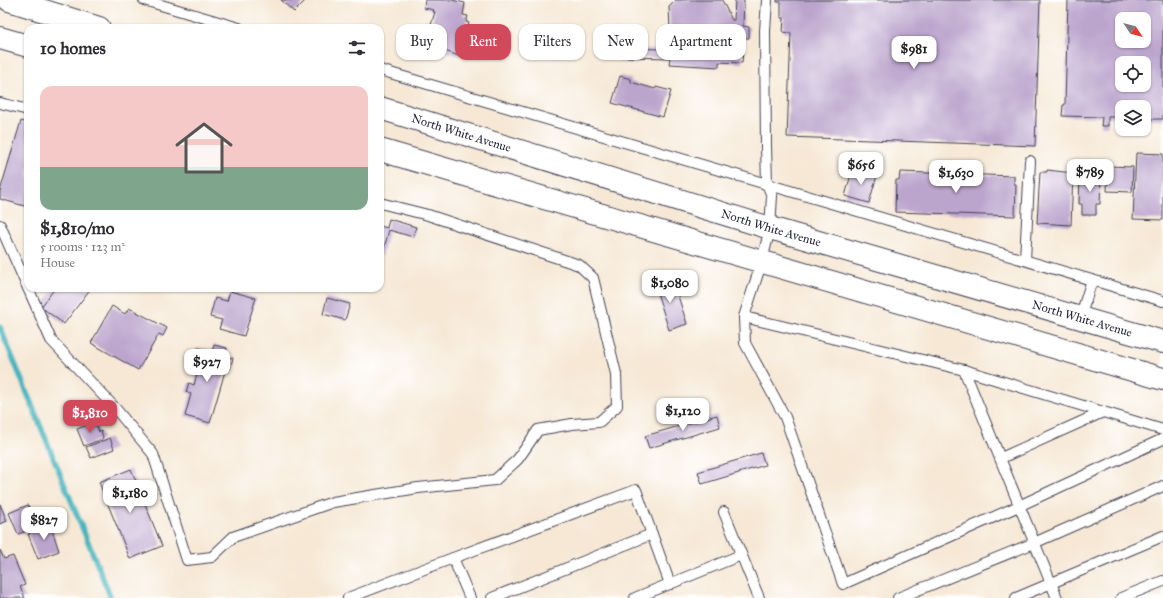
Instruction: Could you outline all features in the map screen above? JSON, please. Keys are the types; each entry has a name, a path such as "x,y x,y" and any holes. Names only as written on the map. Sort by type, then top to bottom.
{"main road":[{"path":"9,0 86,24"},
{"path":"0,38 24,45"},
{"name":"North White Avenue","path":"384,109 770,228 1163,342"},
{"path":"384,151 1163,379"}],"lane":[{"path":"144,0 225,24"},
{"path":"767,0 765,39 767,184 772,196 770,228 762,261 751,289 744,316 745,343 785,417 843,584 1021,505 1163,439"},
{"path":"384,71 1163,301"},
{"path":"0,103 24,109"},
{"path":"1025,260 1030,161"},
{"path":"30,292 51,340 115,408 153,454 187,560 212,557 233,537 333,502 418,488 495,480 518,459 538,430 572,424 599,422 617,406 616,374 593,278 579,265 428,215 384,204"},
{"path":"0,225 24,279"},
{"path":"1080,318 1092,280"},
{"path":"744,316 964,370 1163,430"},
{"path":"964,370 1021,505 1034,543 1057,598"},
{"path":"1001,458 1103,412"},
{"path":"898,598 1034,543 1163,486"},
{"path":"348,598 636,490 670,584"},
{"path":"724,512 759,598"},
{"path":"492,598 652,534"},
{"path":"1016,598 1163,536"},
{"path":"635,598 741,555"},
{"path":"453,558 470,598"},
{"path":"1121,598 1163,581"}],"building":[{"path":"281,0 306,0 294,12"},
{"path":"425,0 452,0 465,3 463,15 468,16 466,22 469,23 455,24 455,55 447,52 447,24 431,24 435,12 433,12 434,10 424,8"},
{"path":"676,0 722,0 732,20 734,20 735,0 744,0 743,24 670,24 669,7"},
{"path":"777,0 1040,0 1035,146 787,137 791,33 783,32 784,18 781,18 781,2 777,2"},
{"path":"1068,0 1163,0 1163,119 1151,119 1151,100 1115,100 1115,117 1108,117 1108,126 1101,126 1102,117 1062,116 1063,105 1065,105"},
{"path":"746,26 749,27 749,38 746,38"},
{"path":"648,49 656,49 656,58 648,58"},
{"path":"670,60 742,60 742,63 719,62 719,67 669,64"},
{"path":"620,76 631,79 631,82 655,89 656,87 671,91 663,117 612,103"},
{"path":"21,121 24,122 24,206 0,199 0,191"},
{"path":"1136,153 1163,154 1163,220 1133,219"},
{"path":"1108,166 1133,167 1132,192 1107,191"},
{"path":"1047,170 1073,173 1071,225 1037,223 1040,172 1047,172"},
{"path":"852,171 878,172 869,203 845,196"},
{"path":"900,172 1014,176 1014,184 1016,184 1015,216 895,212 896,180 899,180"},
{"path":"1080,174 1101,175 1100,204 1096,204 1096,215 1082,215 1082,204 1079,204"},
{"path":"389,219 416,227 413,237 389,230 384,249 384,227 387,228"},
{"path":"672,277 687,324 669,330 654,283"},
{"path":"52,292 88,292 64,324 41,307"},
{"path":"230,292 256,298 244,336 219,329 222,320 210,317 215,298 227,301"},
{"path":"327,298 350,304 345,320 323,314"},
{"path":"112,306 125,314 129,308 167,328 163,336 159,334 138,370 91,343"},
{"path":"214,345 227,348 225,356 233,358 230,369 226,368 210,423 185,416 191,394 186,392 189,383 194,385 201,361 195,359 198,348 212,352"},
{"path":"717,415 720,427 649,448 645,436"},
{"path":"95,422 103,437 102,439 84,446 77,429"},
{"path":"110,438 114,449 91,458 86,447"},
{"path":"761,453 765,465 702,484 698,472"},
{"path":"131,469 162,546 130,559 99,482"},
{"path":"0,504 7,521 0,524"},
{"path":"28,505 37,527 18,534 9,513"},
{"path":"50,523 59,551 38,559 28,534 30,534 29,531"},
{"path":"0,550 4,559 13,556 25,585 20,587 25,598 0,598"}],"waterway":[{"path":"0,327 111,598"}]}
